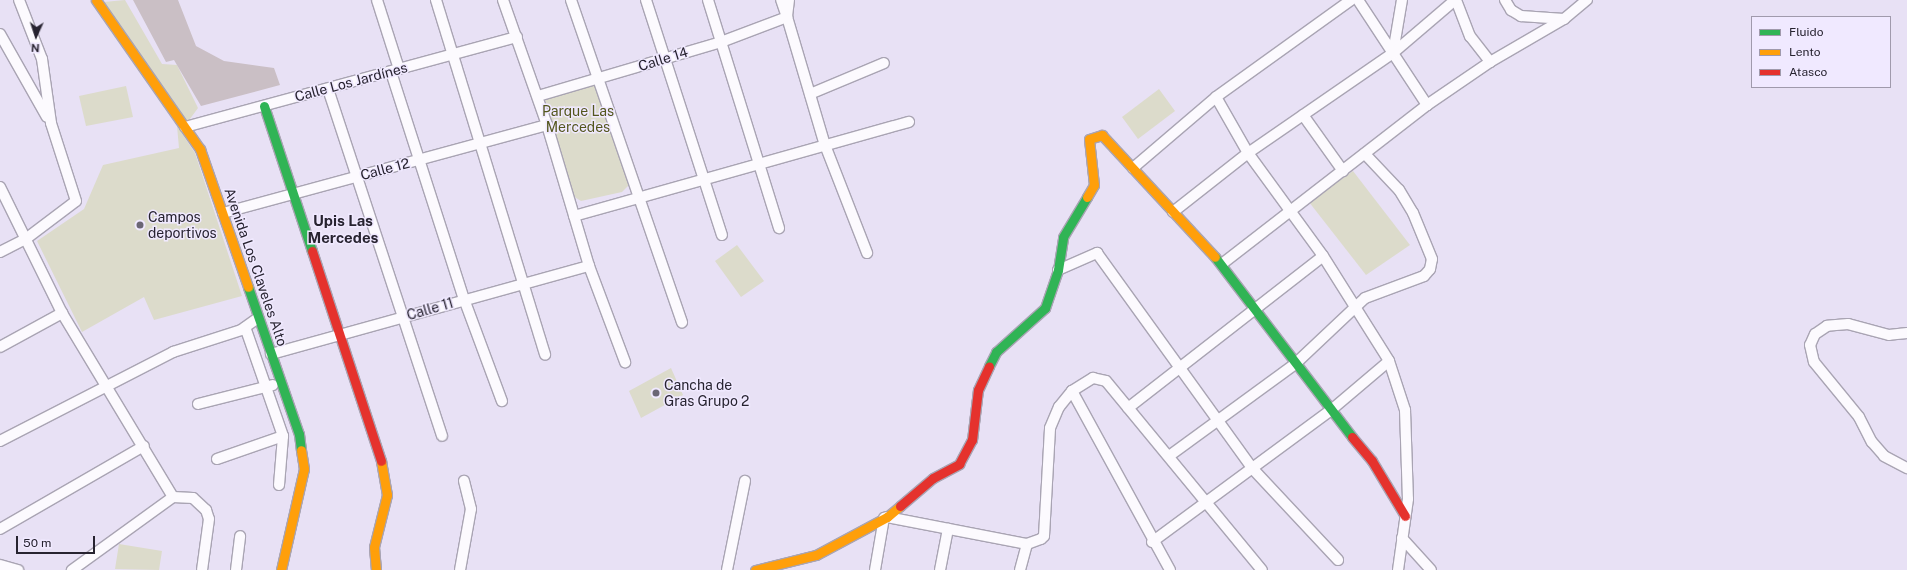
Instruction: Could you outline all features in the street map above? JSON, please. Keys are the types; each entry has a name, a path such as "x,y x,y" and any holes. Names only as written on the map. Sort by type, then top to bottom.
{"street":[{"path":"0,252 27,238 76,201 51,124 42,59 19,0"},
{"name":"Avenida Los Claveles Alto","path":"97,0 200,149 258,318 272,354 280,383 303,445 304,469 280,570"},
{"path":"377,0 419,160 464,298 502,401"},
{"path":"436,0 455,55 545,355"},
{"path":"503,0 538,96 589,266 625,362"},
{"path":"571,0 682,322"},
{"path":"646,0 722,235"},
{"path":"708,0 779,228"},
{"path":"781,0 825,145 867,253"},
{"path":"787,17 789,0"},
{"path":"1133,168 1216,96 1352,0"},
{"path":"1358,0 1394,52 1427,105"},
{"path":"1394,52 1402,0"},
{"path":"1173,212 1248,152 1394,52 1455,0 1470,36 1490,62"},
{"path":"1505,0 1511,10 1521,16 1564,19"},
{"path":"1222,264 1427,105 1490,62 1564,19 1587,0"},
{"name":"Calle 14","path":"538,96 721,42 787,17"},
{"path":"0,34 51,124"},
{"name":"Calle Los Jardínes","path":"185,127 517,37"},
{"path":"810,94 884,63"},
{"path":"328,89 358,176 402,317 442,436"},
{"path":"1216,96 1248,152 1323,256 1389,360 1405,410 1406,516 1398,570"},
{"path":"264,106 337,333 386,478 387,495 374,547 376,570"},
{"path":"1303,115 1343,171"},
{"path":"574,216 909,122"},
{"name":"Calle 12","path":"223,213 547,125"},
{"path":"755,570 816,555 885,518 933,478 959,464 972,440 978,390 996,352 1045,308 1058,270 1063,237 1094,185 1089,139 1102,135 1222,264 1330,411 1372,461 1406,516"},
{"path":"1169,456 1295,364 1365,298 1424,276 1432,260 1413,212 1399,190 1365,154"},
{"path":"0,187 27,238 62,314 144,446 173,497"},
{"path":"1058,270 1096,253 1252,468 1338,560"},
{"path":"1128,408 1256,311 1323,256"},
{"name":"Calle 11","path":"272,354 337,333 402,317 523,282 589,266"},
{"path":"0,347 62,314"},
{"path":"0,441 106,384 173,352 245,327 258,318"},
{"path":"1907,333 1889,335 1848,324 1827,326 1815,334 1810,345 1814,362 1858,417 1872,442 1884,456 1907,468"},
{"path":"245,327 267,386 283,436 279,484"},
{"path":"1152,542 1330,411 1389,360"},
{"path":"885,518 1027,544 1044,536 1050,428 1059,407 1072,391 1093,378 1106,382 1207,501 1262,570"},
{"path":"198,404 280,383"},
{"path":"1072,391 1152,542 1170,570"},
{"path":"272,401 285,396"},
{"path":"218,459 283,436"},
{"path":"0,529 144,446"},
{"path":"460,570 471,509 464,481"},
{"path":"727,570 745,481"},
{"path":"72,570 173,497 193,498 206,510 208,519 202,570"},
{"path":"875,570 885,518"},
{"path":"940,570 948,529"},
{"path":"236,570 240,536"},
{"path":"1402,538 1431,570"},
{"path":"1020,570 1027,544"},
{"path":"0,565 18,570"}],"green space":[{"path":"125,0 162,64 177,65 198,108 187,123 104,2"},
{"name":"Parque Las Mercedes","path":"596,83 630,184 622,192 581,201 573,196 543,102 552,95"},
{"path":"126,86 133,117 86,126 79,96"},
{"path":"1159,89 1175,111 1138,139 1122,117"},
{"name":"Campos deportivos","path":"177,126 195,153 242,296 154,320 144,297 82,332 37,241 84,209 103,165 179,148"},
{"path":"1353,171 1410,245 1366,275 1309,202"},
{"path":"737,245 764,281 741,297 715,261"},
{"name":"Cancha de Gras Grupo 2","path":"671,368 683,395 641,418 629,391"},
{"path":"119,544 162,551 159,570 115,569"}],"building":[{"path":"133,0 178,0 196,46 224,61 274,68 280,85 201,106 174,60 166,62"}],"traffic: fast":[{"path":"264,106 312,251"},
{"path":"989,366 996,352 1045,308 1058,270 1063,237 1087,197"},
{"path":"1215,257 1352,437"},
{"path":"248,287 299,434 301,450"}],"traffic: slow":[{"path":"96,0 200,149 248,287"},
{"path":"1087,197 1094,185 1089,139 1102,135 1215,257"},
{"path":"281,570 304,469 301,450"},
{"path":"376,570 374,547 387,495 381,461"},
{"path":"755,570 816,555 887,517 900,506"}],"traffic: jam":[{"path":"312,251 381,461"},
{"path":"900,506 933,478 959,464 972,440 978,390 989,366"},
{"path":"1352,437 1372,461 1405,516"}],"place":[{"name":"Campos deportivos","path":"140,225"},
{"name":"Cancha de Gras Grupo 2","path":"656,393"}],"district":[{"name":"Upis Las Mercedes","path":"343,228"}]}
